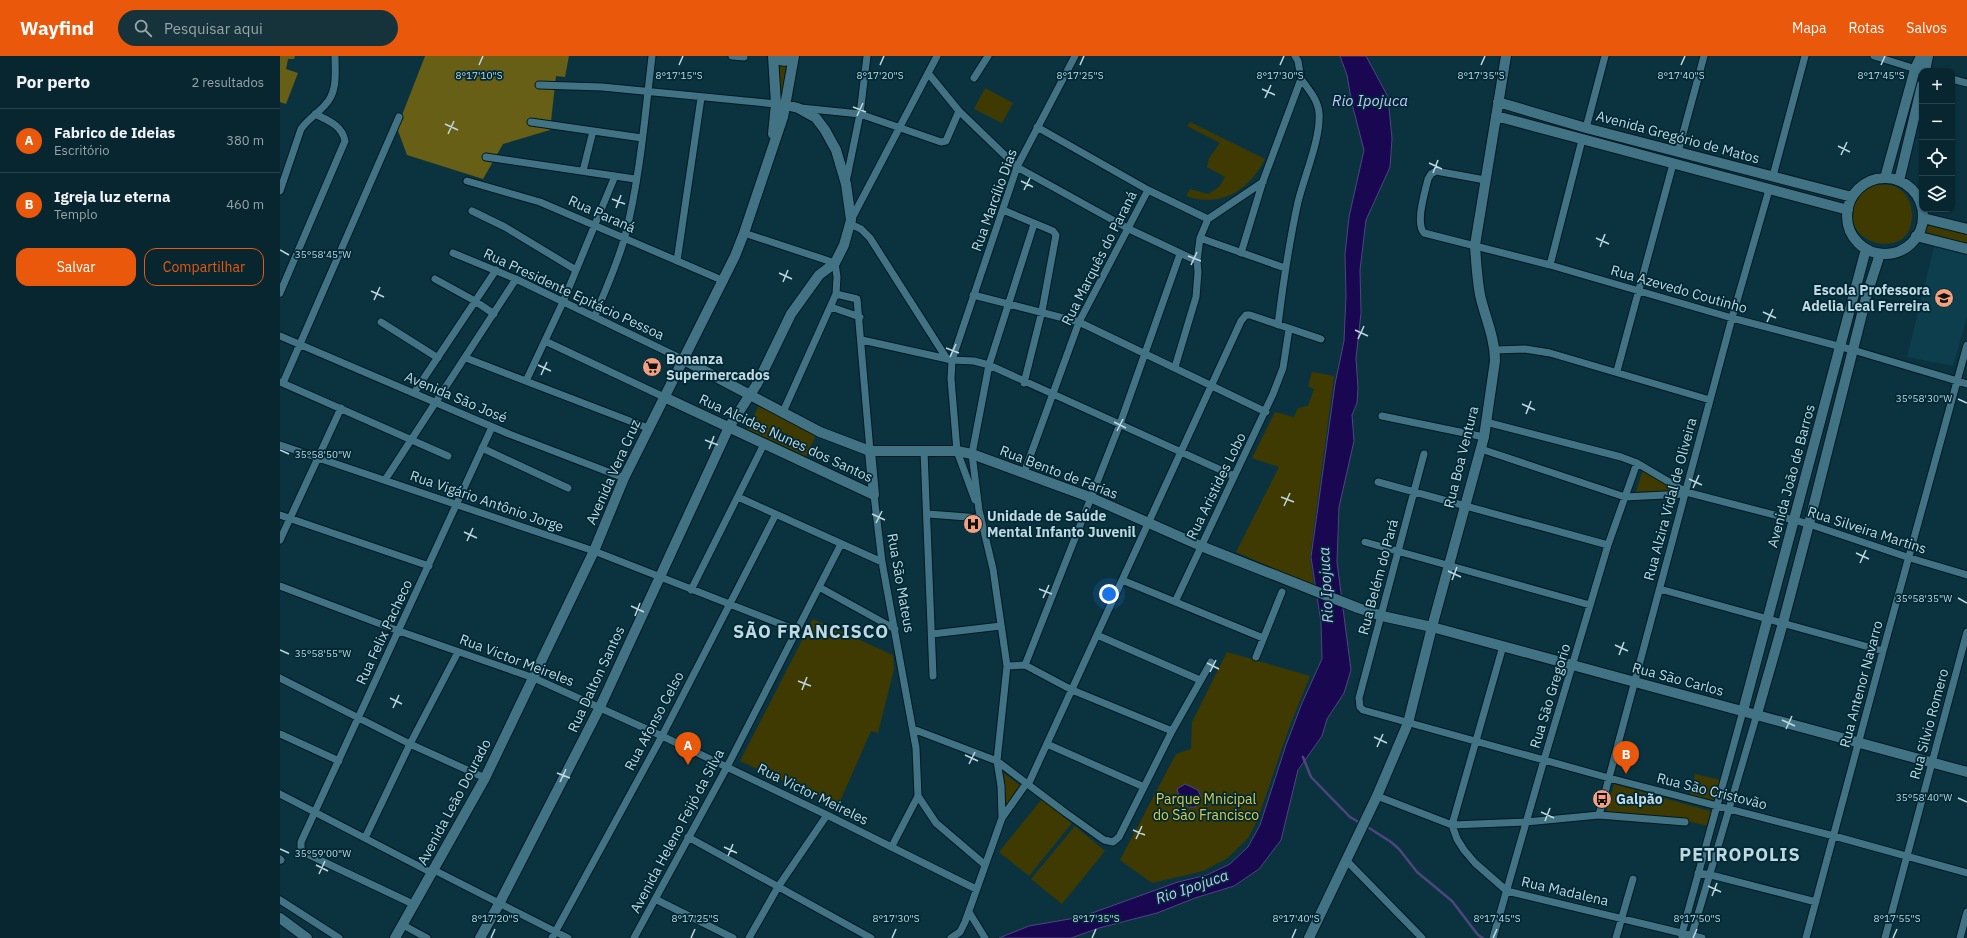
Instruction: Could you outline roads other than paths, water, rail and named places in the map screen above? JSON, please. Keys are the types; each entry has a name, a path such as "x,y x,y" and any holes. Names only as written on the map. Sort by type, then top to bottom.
{"street":[{"path":"280,191 300,129 326,104 332,95 335,85 335,56"},
{"path":"595,316 624,238 636,179 652,56"},
{"path":"732,56 744,57"},
{"path":"773,56 782,61 786,61 794,56"},
{"path":"773,56 781,104"},
{"path":"781,104 794,56"},
{"path":"846,184 860,114 867,56"},
{"path":"783,412 836,294 837,277 835,263 844,245 851,222 937,56"},
{"path":"974,78 988,56"},
{"name":"Rua Marcílio Dias","path":"979,510 957,451 949,359 973,295 1017,167 1075,56"},
{"path":"1278,326 1285,268 1295,218 1319,125 1318,106 1314,97 1301,79 1298,61 1294,56"},
{"name":"Rua Boa Ventura","path":"1309,938 1377,796 1408,723 1448,565 1484,437 1495,361 1495,350 1481,296 1475,245 1506,56"},
{"path":"1586,128 1605,56"},
{"path":"1678,152 1704,56"},
{"path":"1773,176 1805,56"},
{"path":"1874,56 1919,69"},
{"path":"1921,56 1921,68"},
{"path":"1922,68 1928,56"},
{"path":"928,74 959,111 1017,167 1129,228 1197,261"},
{"path":"1885,178 1919,76"},
{"path":"1241,253 1263,181 1301,79"},
{"path":"1955,80 1967,83"},
{"path":"540,85 602,86 701,98 781,104 798,108 860,114 900,126 934,140 946,141 959,111"},
{"path":"1898,181 1919,97"},
{"path":"677,261 701,98"},
{"name":"Avenida Gregório de Matos","path":"1498,102 1586,128 1852,197"},
{"name":"Avenida Vera Cruz","path":"534,678 594,551 624,478 724,280 744,234 770,158 781,104"},
{"path":"798,108 816,118 825,130 836,150 846,184 851,222 870,238 949,359"},
{"path":"280,293 345,140 342,131 338,127 315,114"},
{"name":"Avenida Gregório de Matos","path":"1496,116 1848,210"},
{"path":"399,117 351,231 281,382 448,456"},
{"path":"531,122 642,138"},
{"path":"1037,127 1148,190 1208,219"},
{"path":"583,171 593,131"},
{"path":"1550,266 1582,140"},
{"path":"486,157 636,179"},
{"path":"1617,371 1640,291 1673,164"},
{"name":"Rua Azevedo Coutinho","path":"1485,180 1436,171 1431,174 1428,179 1420,220 1420,226 1424,233 1475,245 1732,318 1839,346 1967,384"},
{"path":"526,381 563,302 615,176"},
{"path":"1885,178 1898,181 1909,187 1916,195 1921,206 1923,218 1921,227 1910,244 1902,250 1891,254 1880,254 1866,249 1857,242 1850,232 1847,221 1848,210 1852,197 1861,187 1872,180 1885,178"},
{"name":"Rua Paraná","path":"467,181 540,202 724,280"},
{"path":"1174,367 1196,297 1198,272 1197,261 1200,238 1208,219 1263,181"},
{"name":"Rua Marquês do Paraná","path":"1024,473 1079,322 1148,190"},
{"name":"Rua Alzira Vidal de Oliveira","path":"1599,815 1732,318 1769,190"},
{"path":"1003,210 1055,233 1042,311 1024,383"},
{"path":"472,211 505,227 576,270"},
{"path":"1923,218 1967,229"},
{"path":"1002,818 997,761 1007,666 993,569 980,518 972,454 989,366 1034,224"},
{"path":"744,234 835,263"},
{"path":"1916,236 1967,249"},
{"path":"1200,238 1285,268"},
{"name":"Avenida João de Barros","path":"1743,710 1866,249"},
{"name":"Rua Presidente Epitácio Pessoa","path":"453,253 516,279 684,360"},
{"path":"1025,665 1120,424 1180,254"},
{"name":"Avenida João de Barros","path":"1756,714 1783,623 1853,350 1880,254"},
{"name":"Rua Dalton Santos","path":"480,938 600,707 658,577 729,427 750,396 791,314 820,275 835,263"},
{"path":"414,392 496,270"},
{"path":"435,279 476,301 494,314"},
{"path":"385,480 436,401 466,358 516,279"},
{"name":"Rua São Mateus","path":"836,294 857,299 860,317 870,451 882,562 913,729 918,765 918,796"},
{"path":"973,295 1042,311 1079,322 1146,353 1211,387 1266,412"},
{"path":"831,307 860,317"},
{"path":"951,938 960,932 969,912 984,864 1002,818 1027,785 1047,744 1241,321 1246,315 1254,316 1278,326 1321,339"},
{"path":"381,322 438,358"},
{"name":"Rua Aristides Lobo","path":"1175,602 1234,476 1266,412 1283,368 1289,329"},
{"name":"Avenida São José","path":"280,336 436,401 492,427 624,478"},
{"path":"862,340 949,359 974,361 989,366 1234,476"},
{"path":"545,341 664,397"},
{"name":"Rua Antenor Navarro","path":"1806,938 1967,346"},
{"path":"1495,350 1525,349 1550,353 1617,371 1710,400"},
{"path":"466,358 648,428"},
{"path":"684,360 820,432 870,451"},
{"name":"Rua Alcides Nunes dos Santos","path":"664,397 874,495"},
{"path":"280,540 341,408"},
{"path":"1382,416 1484,437"},
{"name":"Rua Silveira Martins","path":"1486,422 1589,447 1637,463 1686,493 1809,524 1910,558 1967,575"},
{"name":"Rua Felix Pacheco","path":"415,905 301,849 301,842 429,566 455,504 492,427"},
{"path":"691,590 764,444"},
{"name":"Rua Vigário Antônio Jorge","path":"280,445 594,551 796,630"},
{"path":"482,448 568,488"},
{"path":"1481,449 1625,497 1686,493"},
{"name":"Rua Bento de Farias","path":"870,451 957,451 972,454 1092,498 1201,546 1358,608"},
{"path":"924,451 928,514 933,676"},
{"name":"Rua Belém do Pará","path":"1360,707 1358,698 1382,616 1397,551 1424,454"},
{"name":"Rua São Gregorio","path":"1493,938 1608,545 1637,463"},
{"path":"1378,482 1608,545"},
{"path":"738,497 882,562"},
{"name":"Rua Afonso Celso","path":"554,935 662,736 728,604 776,514"},
{"path":"928,514 980,518"},
{"path":"280,515 429,566"},
{"path":"1365,542 1590,605"},
{"name":"Avenida Heleno Feijó da Silva","path":"634,938 727,767 841,544"},
{"path":"1122,580 1263,638"},
{"name":"Rua Victor Meireles","path":"280,586 399,631 534,678 600,707 727,767 892,846 976,889"},
{"path":"819,587 895,629"},
{"path":"1660,589 1883,651"},
{"path":"1256,657 1282,592"},
{"name":"Rua São Carlos","path":"1358,608 1382,616 1432,627 1573,664 1967,772"},
{"path":"932,634 1001,626"},
{"name":"Rua Silvio Romero","path":"1884,938 1967,632"},
{"path":"1097,635 1200,680"},
{"path":"1452,825 1503,646"},
{"path":"365,838 410,744 458,652"},
{"path":"913,729 997,761 1027,785 1104,840 1113,842 1119,836 1172,731 1211,662"},
{"path":"1007,666 1025,665 1072,690 1172,731"},
{"path":"280,678 410,744 485,778"},
{"name":"Avenida Leão Dourado","path":"395,938 404,925 485,778 534,678"},
{"name":"Rua São Cristovão","path":"1360,707 1363,710 1408,723 1609,778 1729,808 1967,873"},
{"path":"1682,935 1743,710"},
{"path":"1692,937 1756,714"},
{"path":"280,734 339,762"},
{"path":"1047,744 1144,787"},
{"path":"280,794 499,904 554,935 568,938"},
{"path":"892,846 918,796 936,823 984,864"},
{"path":"1377,796 1452,825 1526,822 1599,815 1685,822"},
{"path":"749,938 778,887 827,815"},
{"name":"Rua Madalena","path":"1452,825 1457,839 1464,850 1475,863 1507,891 1622,918 1682,935 1702,938"},
{"path":"688,837 870,938"},
{"path":"1346,860 1422,938"},
{"path":"1698,874 1711,875 1816,902"},
{"path":"1616,938 1633,879"},
{"path":"654,899 733,938"},
{"path":"280,900 339,938"},
{"path":"969,912 985,937"},
{"path":"1960,938 1967,912"},
{"path":"280,918 307,938"},
{"path":"404,925 427,938"}],"water":[{"name":"Rio Ipojuca","path":"1340,56 1366,56 1388,97 1392,139 1390,167 1366,220 1360,270 1361,313 1356,358 1358,388 1357,403 1352,415 1354,441 1339,507 1337,562 1351,670 1344,693 1327,719 1322,736 1298,770 1281,840 1259,869 1234,886 1195,898 1157,913 1099,928 1071,938 999,938 1029,926 1081,917 1178,882 1207,875 1230,864 1248,847 1260,825 1286,745 1302,703 1322,659 1321,622 1311,557 1335,384 1344,341 1346,296 1345,254 1349,217 1364,150 1352,104 1347,75"},
{"path":"1185,784 1198,790 1201,797 1200,801 1195,807 1188,807 1180,797 1177,789"}],"waterway":[{"path":"1303,757 1311,777 1350,817 1362,824"},
{"path":"1366,826 1399,849 1417,872 1452,901 1478,935 1483,938"}],"place":[{"name":"Escola Professora Adelia Leal Ferreira","path":"1944,298"},
{"name":"Bonanza Supermercados","path":"652,367"},
{"name":"Unidade de Saúde Mental Infanto Juvenil","path":"973,524"},
{"name":"Fabrico de Ideias","path":"688,765"},
{"name":"Igreja luz eterna","path":"1626,774"},
{"name":"Galpão","path":"1602,799"}],"district":[{"name":"SÃO FRANCISCO","path":"811,632"},
{"name":"PETROPOLIS","path":"1740,855"}],"park label":[{"name":"Parque Mnicipal do São Francisco","path":"1206,808"}]}
